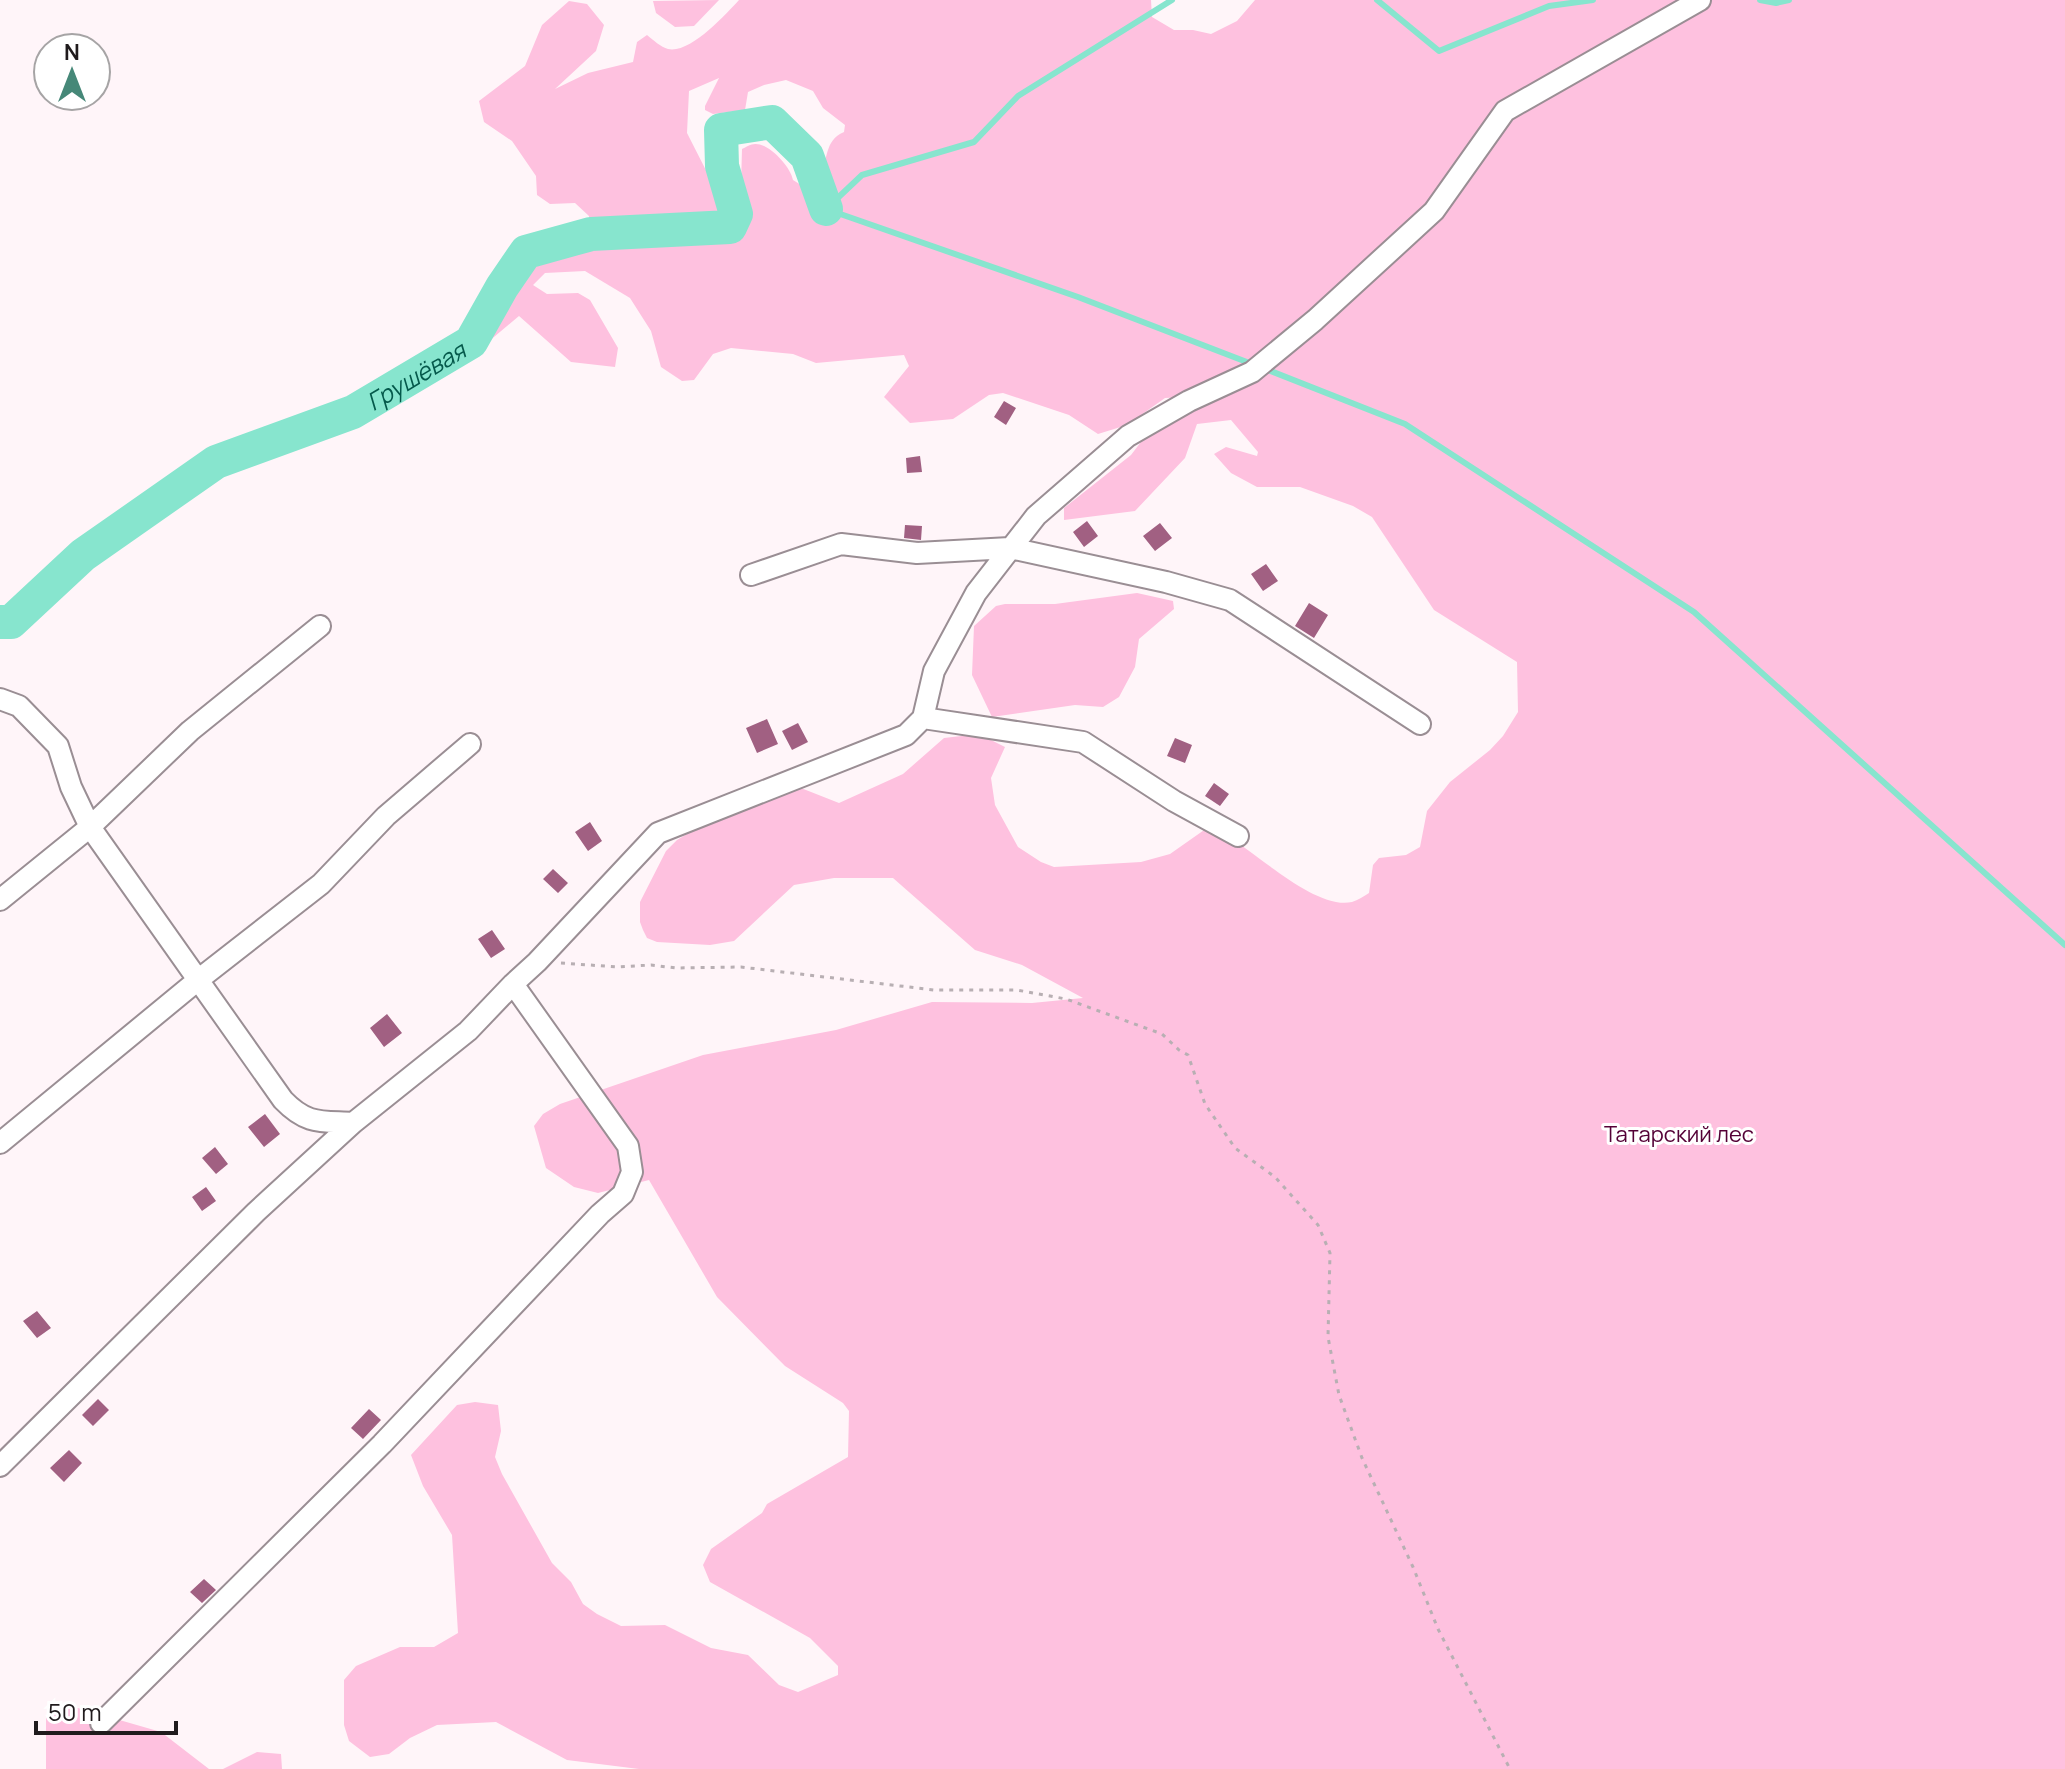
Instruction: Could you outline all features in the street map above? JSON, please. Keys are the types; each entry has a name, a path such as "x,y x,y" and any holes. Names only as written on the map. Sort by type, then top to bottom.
{"street":[{"path":"0,1466 256,1212 353,1123 468,1031 658,833 906,735 923,718 934,671 976,593 1036,516 1128,436 1189,401 1252,372 1315,320 1434,211 1505,111 1700,0"},
{"path":"751,575 841,544 917,553 1010,548 1166,582 1230,600 1420,724"},
{"path":"0,900 90,827 190,731 320,626"},
{"path":"0,699 19,706 58,746 71,787 90,827 283,1100 296,1114 311,1120 353,1123"},
{"path":"923,718 1083,742 1174,801 1238,836"},
{"path":"0,1143 198,980 321,884 386,816 470,744"},
{"path":"101,1723 382,1444 600,1214 623,1194 632,1172 628,1146 513,984"}],"path":[{"path":"537,962 618,967 741,967 934,990 1017,990 1066,999 1162,1034 1188,1055 1205,1104 1235,1148 1275,1177 1318,1225 1330,1253 1328,1337 1339,1395 1362,1458 1438,1629 1510,1769"}],"green space":[{"path":"719,0 694,26 675,27 656,13 653,1"},
{"name":"Татарский лес","path":"739,0 1151,0 1152,17 1174,30 1211,34 1237,21 1255,0 2065,0 2065,1769 639,1769 567,1760 496,1722 437,1725 410,1738 389,1754 370,1757 349,1741 344,1725 344,1680 356,1666 400,1647 434,1647 458,1633 452,1535 423,1486 411,1455 457,1405 475,1402 498,1405 501,1431 495,1457 502,1474 552,1563 571,1582 583,1604 621,1626 665,1625 711,1648 748,1655 779,1685 798,1692 838,1675 838,1666 810,1638 710,1582 703,1565 711,1549 762,1513 767,1504 848,1457 849,1411 843,1403 785,1366 717,1297 649,1180 598,1193 574,1187 546,1168 534,1126 543,1114 560,1104 703,1055 836,1030 932,1002 1032,1003 1083,998 1022,965 975,950 893,878 834,878 794,885 734,941 710,945 657,942 647,938 643,930 640,902 666,851 677,840 778,779 839,803 903,774 944,738 979,734 1005,747 991,778 995,805 1018,847 1041,862 1054,867 1141,862 1170,854 1207,828 1230,838 1306,890 1322,898 1352,902 1369,893 1373,865 1379,858 1406,855 1420,847 1427,811 1450,782 1503,736 1518,712 1517,662 1434,610 1372,517 1353,506 1300,487 1257,487 1231,473 1214,454 1226,447 1257,456 1258,452 1231,420 1197,424 1185,458 1135,511 1064,520 1064,508 1131,455 1157,421 1205,396 1165,398 1127,425 1098,434 1069,415 1003,393 989,395 953,419 910,423 884,397 909,366 904,355 816,363 793,354 731,348 713,354 694,380 682,381 661,367 651,331 630,298 585,271 545,273 533,285 547,294 578,293 590,300 618,348 615,367 571,362 519,316 488,342 472,329 472,318 516,285 517,260 532,237 589,224 589,216 575,203 550,204 537,195 536,176 512,141 484,122 479,101 525,66 542,25 569,1 587,4 604,25 596,51 555,89 588,73 633,62 637,42 647,35 668,49 686,46 706,32","holes":["719,78 705,110 713,114 745,110 748,92 786,80 813,91 823,108 845,125 844,132 833,140 818,175 801,185 793,180 784,163 767,147 755,144 742,149 741,185 729,193 716,190 687,133 689,91"]},
{"path":"1137,593 1173,601 1174,609 1139,639 1135,667 1119,697 1103,707 1075,705 992,717 972,675 974,626 996,606 1055,604"},
{"path":"64,1704 161,1732 209,1769 46,1769 46,1718"},
{"path":"257,1752 281,1754 282,1769 223,1769"}],"building":[{"path":"1004,401 1016,408 1006,425 994,417"},
{"path":"920,456 922,472 907,473 906,458"},
{"path":"1087,521 1098,536 1084,547 1073,532"},
{"path":"1160,523 1172,538 1155,551 1143,536"},
{"path":"905,525 922,526 921,540 904,538"},
{"path":"1266,564 1278,581 1263,591 1251,574"},
{"path":"1309,603 1328,615 1314,638 1295,626"},
{"path":"767,719 778,744 757,753 746,728"},
{"path":"798,723 808,742 792,750 782,731"},
{"path":"1175,738 1192,745 1185,763 1167,756"},
{"path":"1214,783 1229,794 1220,806 1205,796"},
{"path":"590,822 602,841 588,851 575,832"},
{"path":"553,869 568,883 558,893 543,879"},
{"path":"492,930 505,949 491,958 478,939"},
{"path":"387,1014 402,1033 384,1047 370,1028"},
{"path":"265,1114 280,1134 264,1147 248,1127"},
{"path":"215,1147 228,1164 216,1174 202,1158"},
{"path":"206,1187 216,1201 202,1211 192,1197"},
{"path":"37,1311 51,1328 37,1338 23,1321"},
{"path":"98,1399 109,1410 93,1426 82,1415"},
{"path":"369,1409 381,1420 363,1439 351,1428"},
{"path":"69,1450 82,1463 64,1482 50,1468"},
{"path":"204,1579 216,1590 202,1603 190,1592"}],"waterway":[{"path":"1172,0 1018,96 974,142 862,175 826,209 1078,297 1252,364"},
{"path":"1377,0 1439,51 1549,6 1593,0"},
{"path":"1760,0 1776,3 1789,0"},
{"name":"Грушёвая","path":"0,622 11,622 83,555 216,462 353,412 471,342 526,252 591,234 730,227 736,214 722,166 721,130 772,122 807,156 826,209"},
{"path":"1263,368 1405,424 1694,612 2065,945"}]}
